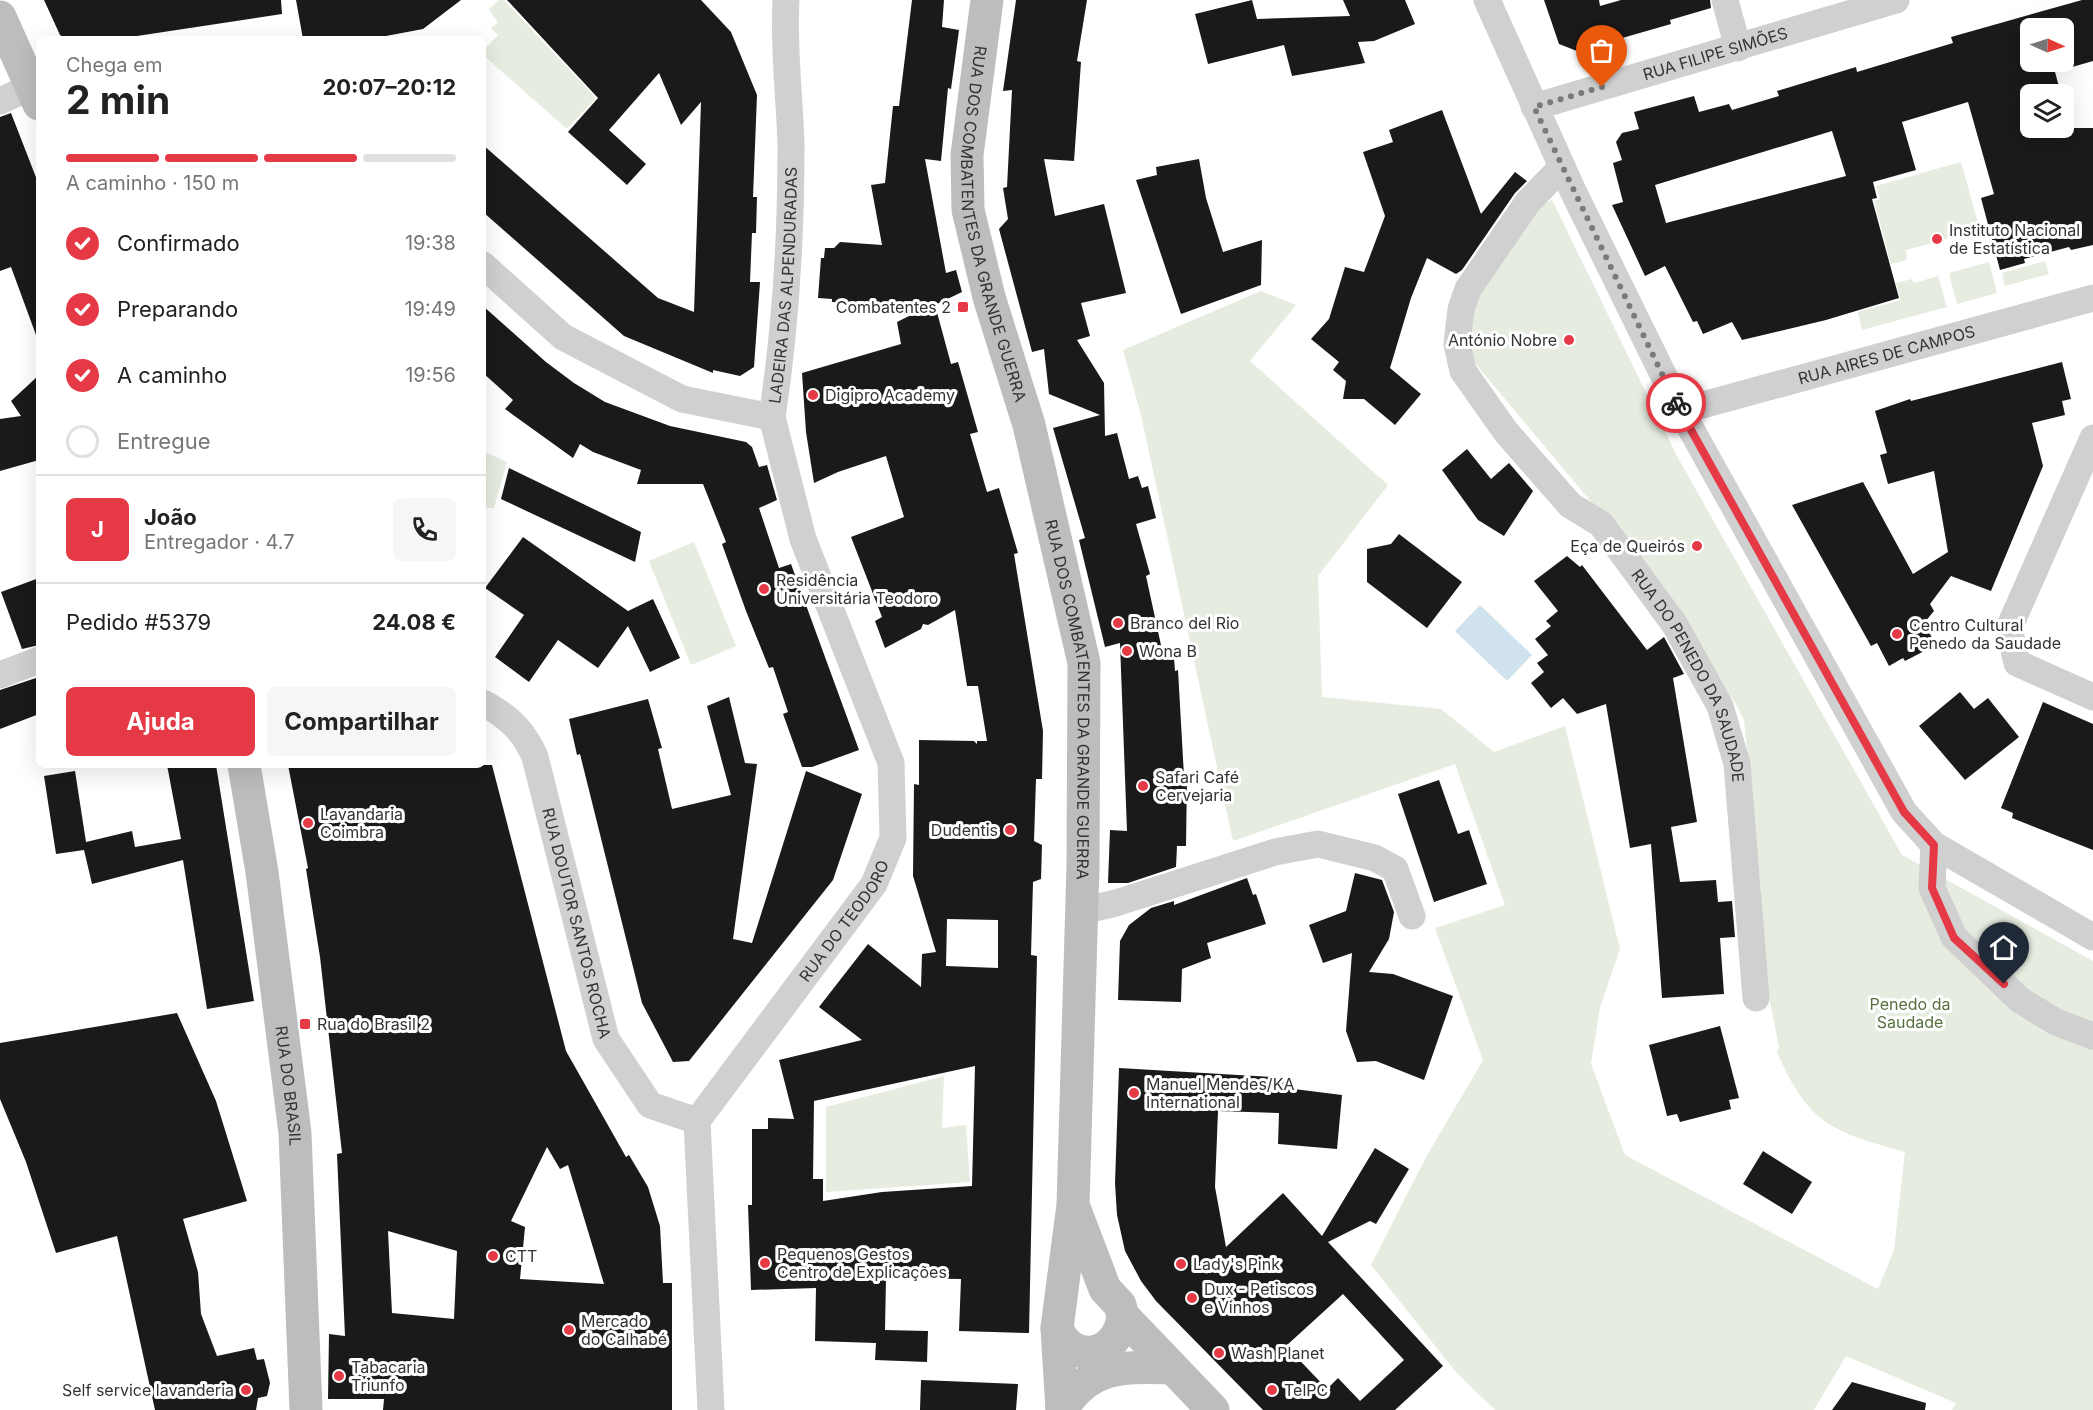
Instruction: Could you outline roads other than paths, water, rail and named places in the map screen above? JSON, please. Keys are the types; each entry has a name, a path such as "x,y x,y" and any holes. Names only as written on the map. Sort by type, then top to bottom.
{"main road":[{"name":"RUA DOS COMBATENTES DA GRANDE GUERRA","path":"987,0 968,144 966,192 989,297 1029,424 1084,663 1082,910 1073,1205 1058,1316 1062,1409"},
{"path":"0,16 36,91"},
{"name":"RUA DO BRASIL","path":"245,768 262,872 295,1133 306,1410"},
{"path":"1073,1205 1105,1289 1120,1305 1123,1316 1121,1328 1114,1342 1095,1352 1072,1347 1065,1342 1058,1316 1064,1297 1078,1287 1096,1286 1105,1289"},
{"path":"1123,1316 1213,1410"},
{"path":"1062,1409 1072,1393 1105,1371 1132,1367 1172,1368"}],"street":[{"name":"LADEIRA DAS ALPENDURADAS","path":"486,268 563,337 682,399 772,417 784,339 790,260 791,144 784,29 786,0"},
{"path":"1487,0 1534,107 1680,411 1904,812 1934,845 2093,937"},
{"path":"1725,0 1738,48"},
{"name":"RUA FILIPE SIMÕES","path":"1534,107 1896,0"},
{"path":"0,101 36,91"},
{"name":"RUA DO PENEDO DA SAUDADE","path":"1562,166 1528,202 1468,289 1461,309 1457,344 1463,371 1506,432 1570,505 1601,524 1676,625 1720,706 1737,764 1756,998"},
{"name":"RUA AIRES DE CAMPOS","path":"1680,411 2093,298"},
{"name":"RUA DO TEODORO","path":"697,1121 874,884 893,838 891,763 803,539 772,417"},
{"path":"2093,438 2009,628 2017,663 2093,697"},
{"path":"0,675 36,661"},
{"name":"RUA DOUTOR SANTOS ROCHA","path":"486,705 512,721 526,737 535,757 606,1039 650,1105 697,1121"},
{"path":"1082,910 1116,903 1275,852 1318,844 1365,855 1395,868 1412,916"},
{"path":"1934,845 1932,888 1954,938 2020,1000 2056,1022 2093,1036"},
{"path":"697,1121 711,1410"}],"water":[{"path":"1480,605 1532,655 1507,681 1455,631"}],"place":[{"name":"Instituto Nacional de Estatística","path":"1937,239"},
{"name":"Combatentes 2","path":"963,307"},
{"name":"António Nobre","path":"1569,340"},
{"name":"Digipro Academy","path":"813,395"},
{"name":"Eça de Queirós","path":"1697,546"},
{"name":"Residência Universitária Teodoro","path":"764,589"},
{"name":"Branco del Rio","path":"1118,623"},
{"name":"Centro Cultural Penedo da Saudade","path":"1897,634"},
{"name":"Wona B","path":"1127,651"},
{"name":"Safari Café Cervejaria","path":"1143,786"},
{"name":"Lavandaria Coimbra","path":"308,823"},
{"name":"Dudentis","path":"1010,830"},
{"name":"Rua do Brasil 2","path":"305,1024"},
{"name":"Manuel Mendes/KA International","path":"1134,1093"},
{"name":"CTT","path":"493,1256"},
{"name":"Pequenos Gestos Centro de Explicações","path":"765,1263"},
{"name":"Lady's Pink","path":"1181,1264"},
{"name":"Dux - Petiscos e Vinhos","path":"1192,1298"},
{"name":"Mercado do Calhabé","path":"569,1330"},
{"name":"Wash Planet","path":"1219,1353"},
{"name":"Tabacaria Triunfo","path":"339,1376"},
{"name":"Self service lavanderia","path":"246,1390"},
{"name":"TelPC","path":"1272,1390"}],"park label":[{"name":"Penedo da Saudade","path":"1910,1013"}]}
